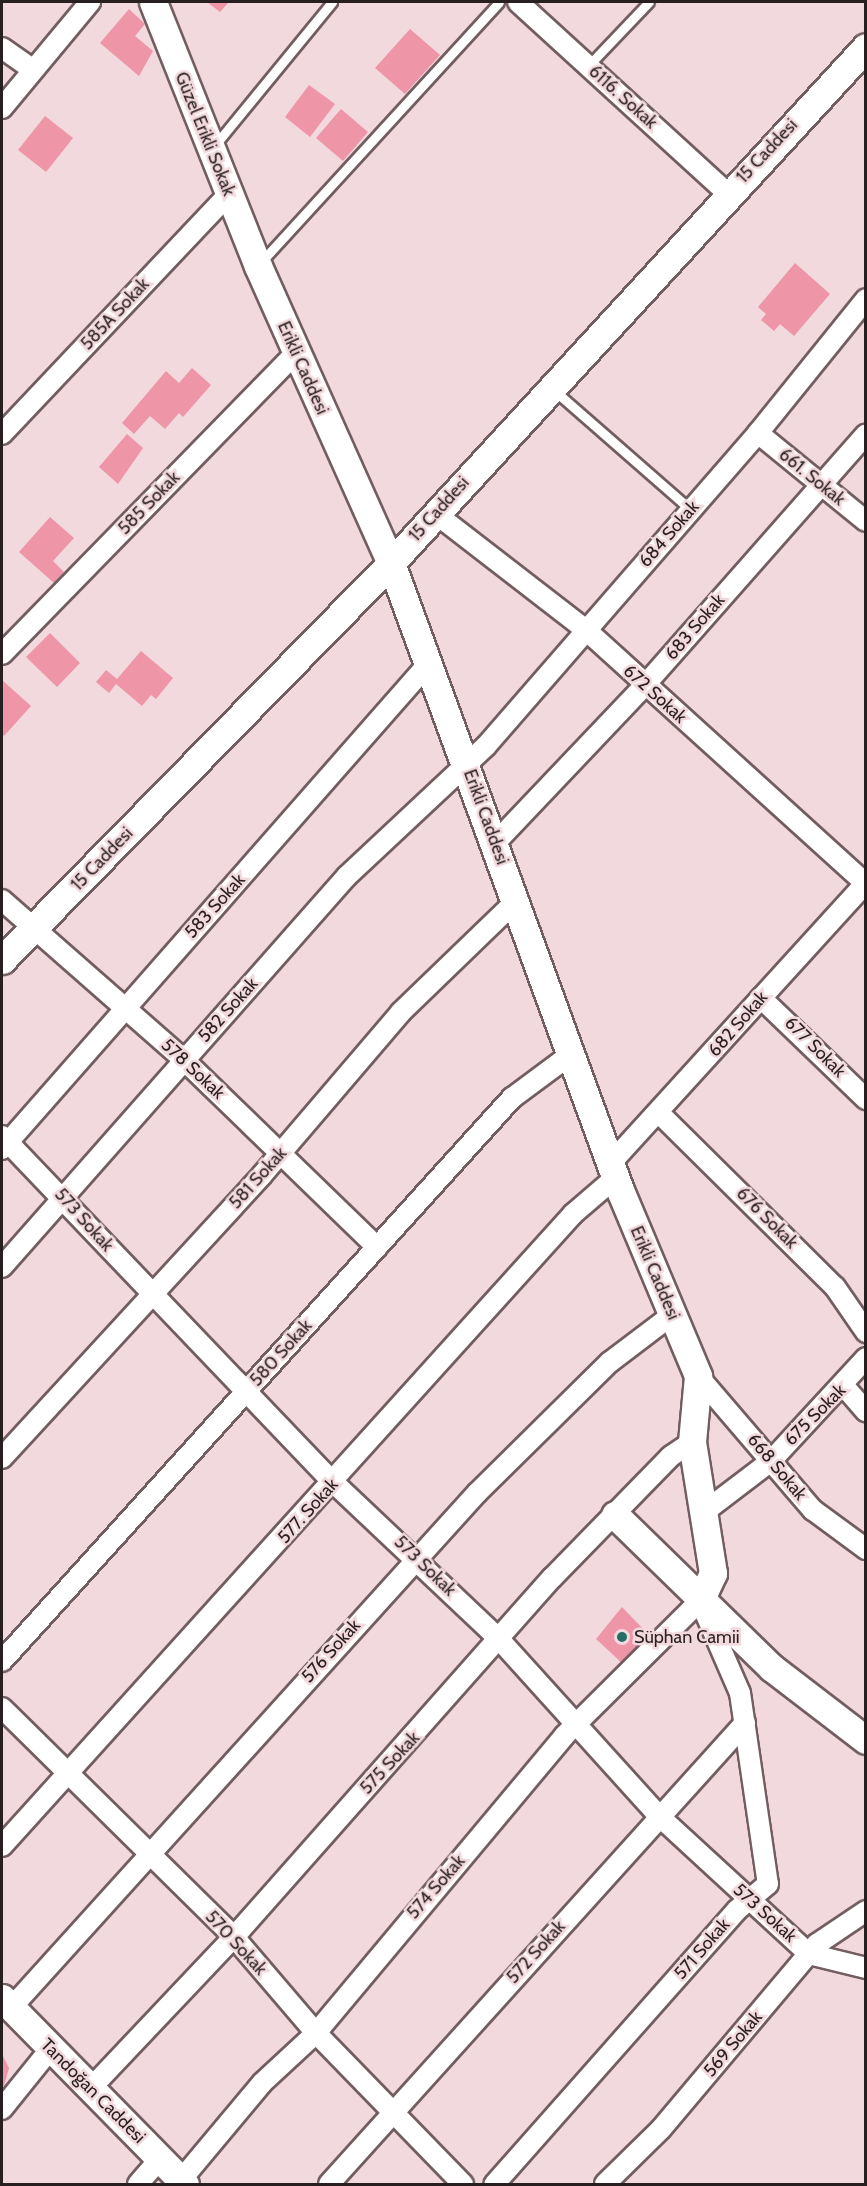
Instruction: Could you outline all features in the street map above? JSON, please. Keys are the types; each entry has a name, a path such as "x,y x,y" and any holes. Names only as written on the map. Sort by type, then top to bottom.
{"street":[{"path":"2,108 90,2"},
{"name":"Güzel Erikli Sokak","path":"153,2 258,266"},
{"name":"6116. Sokak","path":"518,2 727,193"},
{"name":"15 Caddesi","path":"2,960 390,563 727,193 866,47"},
{"path":"2,48 33,70"},
{"name":"585A Sokak","path":"2,434 229,194"},
{"name":"Erikli Caddesi","path":"258,266 390,563 468,765 613,1171 698,1376"},
{"name":"684 Sokak","path":"468,765 759,433 866,299"},
{"name":"585 Sokak","path":"2,654 296,353"},
{"name":"661. Sokak","path":"759,433 866,521"},
{"name":"683 Sokak","path":"496,842 645,685 866,434"},
{"name":"672 Sokak","path":"436,514 585,630 865,883"},
{"name":"583 Sokak","path":"4,1143 429,663"},
{"name":"582 Sokak","path":"2,1267 347,876 468,765"},
{"name":"682 Sokak","path":"613,1171 659,1113 865,883"},
{"name":"578 Sokak","path":"2,900 184,1060 282,1152 377,1247"},
{"name":"581 Sokak","path":"2,1458 282,1152 401,1012 516,901"},
{"name":"677 Sokak","path":"761,998 866,1099"},
{"name":"580 Sokak","path":"2,1661 512,1098 570,1055"},
{"name":"676 Sokak","path":"659,1113 835,1287 866,1332"},
{"name":"573 Sokak","path":"4,1143 63,1196 151,1293 334,1483 418,1557 500,1640 659,1816 809,1954 866,1968"},
{"name":"577. Sokak","path":"2,1846 334,1483 613,1171"},
{"name":"576 Sokak","path":"6,2003 151,1858 418,1557 610,1362 672,1315"},
{"name":"675 Sokak","path":"704,1512 771,1461 866,1358"},
{"path":"698,1376 692,1442 713,1573 700,1601"},
{"name":"668 Sokak","path":"698,1376 813,1510 866,1549"},
{"path":"843,1385 866,1411"},
{"name":"575 Sokak","path":"91,2088 234,1938 615,1515 671,1456 692,1442"},
{"path":"615,1515 700,1601 772,1668 866,1740"},
{"name":"571 Sokak","path":"495,2184 750,1899 768,1884 740,1693 700,1601"},
{"name":"574 Sokak","path":"183,2182 262,2084 315,2033 575,1725 700,1601"},
{"name":"570 Sokak","path":"2,1708 234,1938 315,2033 463,2184"},
{"name":"572 Sokak","path":"329,2184 745,1723"},
{"name":"569 Sokak","path":"605,2184 661,2129 809,1954 866,1911"},
{"name":"Tandoğan Caddesi","path":"6,2003 183,2182"},
{"path":"2,2109 51,2048"},
{"path":"138,2184 160,2159"}],"lane":[{"path":"211,149 332,2"},
{"path":"258,266 499,2"},
{"path":"588,66 649,2"},
{"path":"551,387 691,510"}],"building":[{"path":"207,2 229,2 220,12"},
{"path":"129,9 145,24 135,36 153,51 139,76 100,43"},
{"path":"410,29 440,55 405,94 375,68"},
{"path":"309,85 335,104 310,137 285,117"},
{"path":"341,109 368,132 343,161 316,138"},
{"path":"45,116 73,138 46,172 18,150"},
{"path":"795,263 830,294 794,336 780,324 774,331 761,320 766,314 758,307"},
{"path":"192,368 211,385 183,417 179,413 165,429 150,416 134,434 122,423 166,371 179,383"},
{"path":"127,434 143,448 118,484 99,467"},
{"path":"50,517 74,538 53,561 64,572 54,583 19,552"},
{"path":"50,633 80,663 57,687 26,657"},
{"path":"141,651 173,678 156,699 151,695 142,706 116,684 109,693 96,682 106,670 117,679"},
{"path":"2,680 31,706 4,736 2,733"},
{"name":"Süphan Camii","path":"622,1607 648,1634 622,1663 596,1639"},
{"path":"2,2054 9,2068 4,2086 2,2086"}],"place":[{"name":"Süphan Camii","path":"622,1637"}]}
